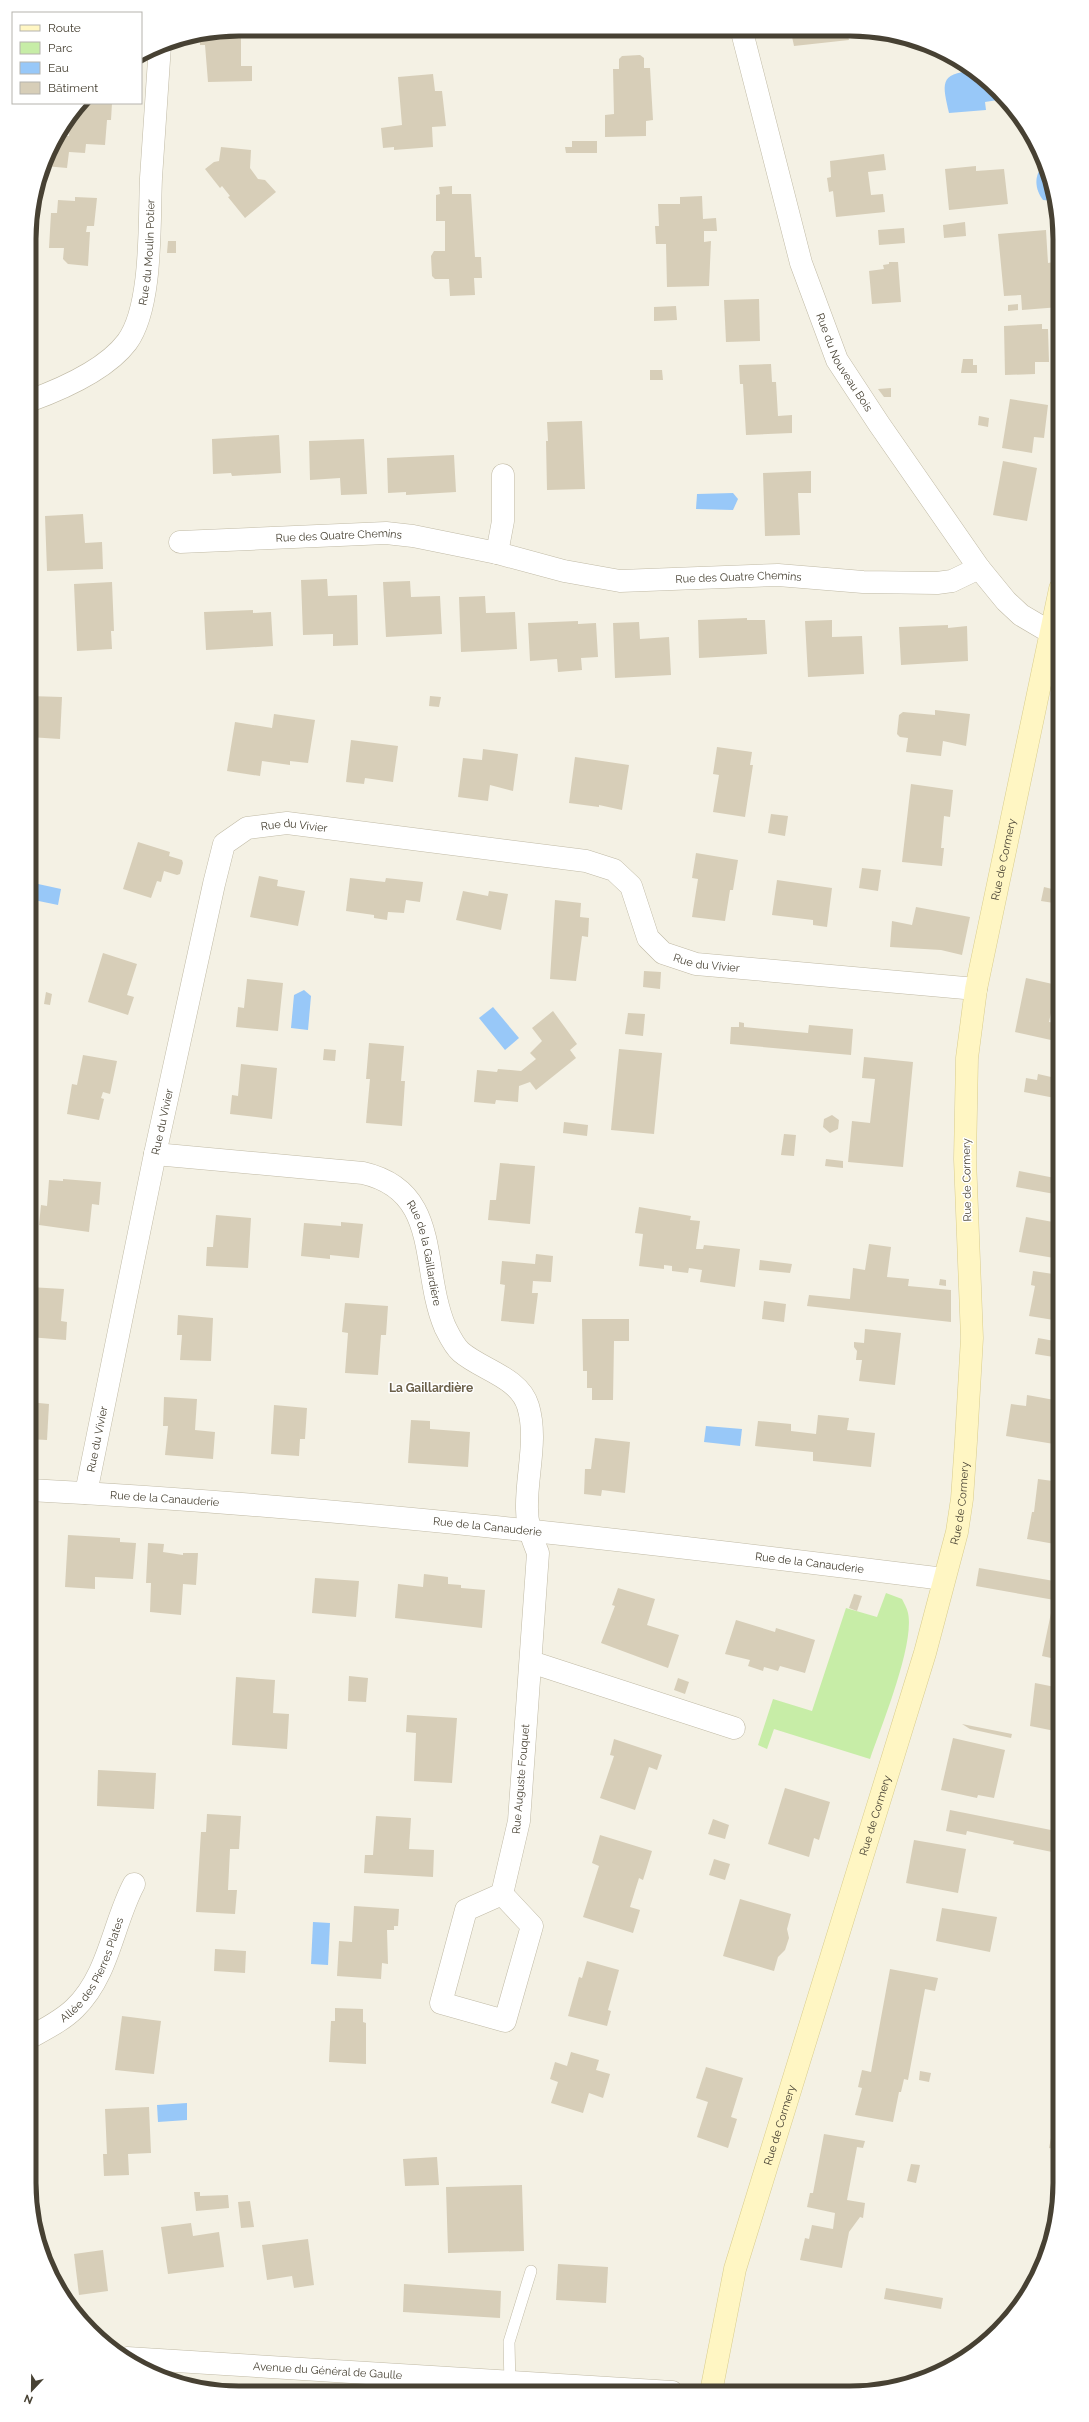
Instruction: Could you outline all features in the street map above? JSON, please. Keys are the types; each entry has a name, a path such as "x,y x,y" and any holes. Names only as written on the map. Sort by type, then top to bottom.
{"main road":[{"name":"Rue de Cormery","path":"712,2386 735,2269 925,1653 959,1519 966,1441 972,1338 965,1159 967,1058 976,989 1053,649"}],"street":[{"name":"Rue du Nouveau Bois","path":"743,36 801,263 837,360 879,424 979,568 1006,601 1021,616 1053,634"},
{"name":"Rue du Moulin Potier","path":"36,398 100,367 117,354 128,340 135,325 146,283 160,52"},
{"path":"497,554 503,521 503,474"},
{"name":"Rue des Quatre Chemins","path":"180,542 386,533 413,536 497,554 564,571 620,581 778,575 863,582 937,583 952,581 979,568"},
{"name":"Rue du Vivier","path":"86,1493 155,1154 224,844 247,828 287,823 586,861 614,870 631,886 648,938 663,953 696,964 976,989"},
{"name":"Rue de la Gaillardière","path":"155,1154 363,1173 380,1177 393,1184 406,1196 415,1208 422,1225 438,1307 451,1339 460,1351 470,1359 516,1387 528,1406 531,1431 527,1509 529,1530"},
{"name":"Rue de la Canauderie","path":"36,1490 285,1508 529,1530 944,1579"},
{"name":"Rue Auguste Fouquet","path":"502,1894 519,1821 531,1662 538,1553 529,1530"},
{"path":"531,1662 734,1728"},
{"name":"Allée des Pierres Plates","path":"36,2034 55,2023 76,2007 91,1986 107,1956 126,1898 134,1884"},
{"path":"502,1894 532,1926 505,2021 441,2003 466,1910 502,1894"},
{"name":"Avenue du Général de Gaulle","path":"138,2359 510,2386"}],"lane":[{"path":"510,2386 509,2342 531,2271"}],"green space":[{"path":"886,1593 902,1599 908,1613 909,1627 907,1644 896,1686 870,1759 774,1729 767,1749 758,1745 773,1699 812,1711 846,1608 877,1617"}],"water":[{"path":"965,72 984,86 997,100 985,102 986,110 949,113 945,95 946,82 948,78 954,74"},
{"path":"1040,169 1049,201 1043,200 1038,192 1036,182"},
{"path":"733,493 738,499 733,510 696,509 697,494"},
{"path":"36,884 61,889 58,905 36,900"},
{"path":"304,990 311,996 308,1030 291,1028 294,995"},
{"path":"493,1007 519,1038 505,1050 479,1018"},
{"path":"706,1426 742,1429 740,1446 704,1442"},
{"path":"313,1922 330,1923 328,1965 311,1964"},
{"path":"187,2103 187,2120 158,2122 157,2105"}],"building":[{"path":"226,36 241,36 241,66 252,66 252,81 208,82 205,45 200,45 200,40"},
{"path":"792,36 848,36 849,40 794,46"},
{"path":"640,55 644,58 644,68 650,68 653,120 646,121 646,136 605,137 605,115 614,114 613,69 619,69 619,59 622,56"},
{"path":"433,74 435,91 442,91 446,126 432,127 433,147 394,150 394,147 383,148 381,128 402,125 398,77"},
{"path":"87,104 112,104 111,120 107,120 105,145 86,144 85,153 69,152 67,168 50,166 64,136 69,136 70,127"},
{"path":"572,141 597,141 597,153 566,153 565,147 572,147"},
{"path":"221,147 251,150 250,168 258,179 265,180 276,192 245,218 228,197 230,196 222,186 220,188 205,169 214,162 219,161"},
{"path":"884,154 886,170 868,172 871,195 883,194 885,212 836,217 833,191 829,192 827,178 831,177 830,161"},
{"path":"976,166 976,171 1004,169 1008,204 949,210 945,169"},
{"path":"452,186 452,194 471,194 475,257 481,257 482,278 474,278 475,295 450,296 449,279 435,279 432,276 431,256 434,251 445,251 445,221 436,221 436,195 440,194 439,187"},
{"path":"702,196 703,219 716,218 717,231 704,231 704,242 711,241 709,286 667,287 666,244 656,244 655,226 659,226 658,204 680,204 680,197"},
{"path":"75,197 97,198 94,226 87,226 86,232 90,232 88,266 68,264 63,259 64,248 49,248 51,213 57,213 58,200 75,201"},
{"path":"965,222 966,236 944,238 943,225"},
{"path":"904,228 905,243 879,245 878,230"},
{"path":"1046,230 1048,263 1053,262 1053,308 1022,310 1021,295 1004,296 998,234"},
{"path":"168,241 176,241 176,253 167,253"},
{"path":"889,262 898,262 901,302 872,304 869,271 884,269 883,265 889,264"},
{"path":"759,299 760,341 726,342 724,300"},
{"path":"1018,304 1018,310 1008,311 1008,305"},
{"path":"676,306 677,320 654,321 654,307"},
{"path":"1042,324 1042,329 1048,329 1049,362 1035,362 1035,374 1005,375 1004,326"},
{"path":"963,359 973,359 973,365 977,365 977,373 961,373"},
{"path":"771,364 772,382 776,382 778,416 792,415 792,433 746,435 743,384 740,384 739,365"},
{"path":"650,370 662,370 663,380 650,380"},
{"path":"891,388 891,397 884,397 878,389"},
{"path":"1010,399 1048,405 1044,438 1034,437 1032,453 1002,448"},
{"path":"979,416 989,418 988,427 978,425"},
{"path":"582,421 585,489 547,490 547,422"},
{"path":"279,435 281,473 232,476 231,473 213,474 212,439"},
{"path":"364,439 367,494 341,495 340,478 310,480 309,441"},
{"path":"454,455 456,492 406,495 406,492 388,493 387,458"},
{"path":"1003,461 1037,468 1027,521 993,515"},
{"path":"811,471 811,493 798,493 800,535 765,536 763,473"},
{"path":"83,514 85,543 102,542 103,569 47,571 45,516"},
{"path":"327,579 328,596 357,595 358,645 333,646 333,634 303,635 301,580"},
{"path":"410,581 411,597 440,596 442,634 386,637 383,582"},
{"path":"112,582 114,631 111,631 112,649 77,651 74,584"},
{"path":"485,596 486,613 515,612 517,649 461,652 459,597"},
{"path":"253,610 253,613 271,612 273,646 206,650 204,612"},
{"path":"747,618 747,620 765,620 767,654 699,658 698,620"},
{"path":"832,620 832,637 862,636 864,674 808,677 805,621"},
{"path":"578,621 578,624 596,623 598,657 581,658 582,670 558,672 557,659 530,661 528,623"},
{"path":"639,622 640,639 669,637 671,675 615,678 613,623"},
{"path":"948,625 948,628 967,626 968,661 901,665 899,627"},
{"path":"36,696 62,697 60,739 36,737"},
{"path":"430,696 441,697 439,707 429,706"},
{"path":"935,710 970,714 966,746 943,741 941,756 906,752 908,738 900,737 897,734 899,715 903,712 935,715"},
{"path":"274,714 315,720 308,763 290,761 290,765 262,761 260,776 227,771 235,722 272,728"},
{"path":"351,740 398,746 393,782 365,778 364,784 346,782"},
{"path":"717,747 752,752 750,765 753,765 745,817 713,812 719,775 713,774"},
{"path":"483,749 518,754 513,791 490,785 488,801 458,797 463,758 482,760"},
{"path":"575,757 629,765 622,810 599,805 599,807 569,803"},
{"path":"911,784 953,790 950,817 944,816 941,848 944,848 942,866 902,862"},
{"path":"771,814 788,816 785,836 768,833"},
{"path":"138,842 170,852 169,856 182,860 183,863 180,874 177,875 164,871 161,882 157,881 151,898 123,889"},
{"path":"696,853 738,860 733,890 730,890 725,921 692,917 698,879 692,878"},
{"path":"862,868 881,870 878,891 859,888"},
{"path":"259,876 278,880 277,886 305,891 298,926 250,917"},
{"path":"350,878 385,882 386,878 423,882 420,902 406,900 404,913 388,912 387,920 374,918 374,915 346,911"},
{"path":"777,880 832,888 827,927 813,925 813,920 772,915"},
{"path":"1044,887 1053,889 1053,903 1041,901"},
{"path":"463,891 488,896 489,891 508,894 501,930 456,920"},
{"path":"555,900 581,903 580,917 589,918 588,937 582,936 576,981 550,979"},
{"path":"916,907 970,917 962,955 941,950 890,947 892,921 912,925"},
{"path":"103,953 137,964 127,995 134,997 128,1015 88,1002"},
{"path":"644,971 661,972 660,989 643,987"},
{"path":"1026,978 1053,984 1053,1004 1049,1022 1053,1023 1053,1040 1015,1032"},
{"path":"247,979 283,983 278,1031 236,1027 238,1007 244,1008"},
{"path":"46,992 52,994 50,1005 44,1004"},
{"path":"553,1011 577,1044 570,1050 576,1058 536,1090 530,1082 519,1086 518,1102 496,1100 495,1104 474,1102 477,1070 497,1072 498,1069 521,1071 536,1059 530,1053 542,1041 532,1028"},
{"path":"628,1013 645,1014 643,1036 625,1034"},
{"path":"739,1022 744,1023 744,1027 808,1033 809,1025 853,1029 851,1055 730,1044 731,1027 739,1027"},
{"path":"369,1043 404,1046 401,1081 405,1081 402,1126 366,1123 370,1079 366,1079"},
{"path":"324,1049 336,1050 335,1061 323,1060"},
{"path":"619,1049 662,1053 654,1134 611,1130"},
{"path":"83,1055 117,1061 110,1094 103,1092 101,1098 104,1099 99,1120 67,1114 72,1084 77,1085"},
{"path":"864,1057 913,1062 903,1167 848,1162 852,1121 870,1123 875,1079 862,1078"},
{"path":"241,1064 277,1068 272,1119 230,1114 232,1095 238,1096"},
{"path":"1038,1074 1053,1077 1053,1098 1024,1092 1026,1078 1037,1080"},
{"path":"832,1115 839,1120 838,1129 830,1133 823,1127 824,1119"},
{"path":"564,1122 588,1125 587,1136 563,1133"},
{"path":"784,1134 796,1135 794,1156 781,1155"},
{"path":"826,1159 843,1161 843,1168 825,1166"},
{"path":"500,1163 535,1166 530,1224 488,1220 490,1200 496,1200"},
{"path":"1019,1171 1053,1178 1053,1194 1016,1187"},
{"path":"63,1179 101,1182 99,1205 92,1204 89,1232 39,1225 41,1205 47,1206 49,1180 63,1181"},
{"path":"639,1207 691,1216 690,1220 700,1221 696,1249 703,1249 704,1245 740,1249 735,1287 700,1282 702,1270 689,1268 688,1273 672,1271 672,1266 664,1265 664,1269 639,1266 643,1234 635,1233"},
{"path":"216,1215 251,1218 248,1268 206,1266 207,1247 213,1247"},
{"path":"1026,1217 1053,1222 1053,1258 1019,1252"},
{"path":"341,1222 363,1224 359,1258 330,1255 330,1259 301,1256 304,1223 341,1226"},
{"path":"869,1244 891,1247 887,1277 909,1279 908,1286 951,1290 951,1322 807,1306 809,1295 850,1299 853,1268 865,1270"},
{"path":"536,1254 553,1256 551,1282 533,1281 532,1293 538,1293 534,1324 501,1321 505,1285 500,1284 502,1261 535,1264"},
{"path":"760,1260 792,1264 790,1273 759,1270"},
{"path":"1033,1271 1053,1274 1053,1320 1029,1316 1035,1286 1031,1285"},
{"path":"940,1279 946,1280 946,1286 939,1285"},
{"path":"36,1287 64,1289 61,1321 67,1322 66,1340 36,1338"},
{"path":"764,1301 786,1304 784,1322 762,1319"},
{"path":"345,1303 388,1306 386,1335 381,1335 378,1375 345,1373 348,1333 342,1332"},
{"path":"178,1315 213,1318 211,1361 180,1360 182,1335 177,1335"},
{"path":"582,1319 629,1319 629,1341 614,1341 613,1400 592,1400 592,1388 587,1388 587,1371 583,1371"},
{"path":"865,1329 901,1333 895,1385 859,1381 862,1360 856,1360 857,1351 854,1347 854,1342 864,1343"},
{"path":"1038,1338 1053,1341 1053,1357 1035,1354"},
{"path":"1027,1395 1053,1400 1053,1444 1006,1436 1011,1404 1026,1406"},
{"path":"164,1397 197,1399 195,1430 215,1432 213,1459 165,1455 168,1426 163,1426"},
{"path":"36,1403 49,1404 47,1440 36,1439"},
{"path":"274,1405 307,1408 305,1439 300,1439 299,1456 271,1454"},
{"path":"818,1415 849,1418 847,1430 875,1433 871,1467 813,1461 813,1452 755,1446 758,1421 791,1424 791,1431 816,1434"},
{"path":"411,1420 430,1421 430,1429 470,1432 468,1467 408,1463"},
{"path":"595,1438 630,1442 625,1493 602,1490 601,1496 584,1494 585,1469 591,1469"},
{"path":"1038,1479 1053,1481 1053,1544 1027,1539 1032,1512 1034,1512"},
{"path":"68,1535 120,1538 120,1542 136,1543 133,1579 95,1577 95,1589 65,1587"},
{"path":"148,1543 164,1544 163,1552 183,1555 183,1553 198,1553 196,1585 183,1584 181,1615 150,1612 151,1583 146,1583"},
{"path":"979,1568 1053,1581 1053,1600 976,1586"},
{"path":"424,1574 448,1577 448,1584 461,1585 461,1588 485,1590 482,1628 395,1618 398,1584 423,1587"},
{"path":"315,1578 359,1581 356,1617 312,1613"},
{"path":"618,1588 655,1599 647,1625 679,1635 668,1668 601,1643 615,1606 612,1605"},
{"path":"854,1594 862,1596 857,1611 849,1608"},
{"path":"1051,1613 1053,1613 1053,1658 1042,1656"},
{"path":"736,1620 775,1632 776,1628 815,1640 805,1673 780,1666 778,1671 764,1667 763,1671 748,1666 750,1660 725,1654"},
{"path":"349,1676 368,1678 366,1702 348,1701"},
{"path":"236,1677 275,1680 273,1713 289,1714 287,1749 232,1745"},
{"path":"678,1678 689,1682 685,1694 674,1690"},
{"path":"1035,1683 1053,1687 1053,1731 1030,1726"},
{"path":"407,1715 457,1718 452,1783 414,1781 416,1733 406,1732"},
{"path":"962,1724 1012,1734 1011,1738 970,1729"},
{"path":"953,1738 1005,1750 994,1798 978,1795 977,1798 941,1790"},
{"path":"614,1739 662,1755 657,1770 649,1767 635,1810 600,1798 614,1756 610,1755"},
{"path":"98,1770 156,1773 154,1809 97,1806"},
{"path":"785,1788 830,1802 819,1840 814,1838 809,1857 768,1844"},
{"path":"950,1810 1053,1830 1053,1847 1052,1852 1013,1844 1014,1841 967,1831 966,1835 946,1831"},
{"path":"207,1814 241,1816 239,1849 230,1849 228,1890 237,1890 235,1914 196,1912 201,1832 206,1832"},
{"path":"376,1816 411,1818 409,1849 434,1850 433,1877 364,1873 365,1855 373,1855"},
{"path":"713,1819 729,1825 725,1839 708,1834"},
{"path":"600,1835 652,1851 643,1880 639,1878 630,1907 640,1910 633,1933 583,1917 599,1866 592,1863"},
{"path":"914,1840 966,1849 958,1893 906,1883"},
{"path":"714,1859 730,1864 725,1880 709,1875"},
{"path":"740,1899 791,1914 787,1929 789,1938 785,1950 778,1957 774,1971 723,1956"},
{"path":"354,1906 399,1909 398,1926 394,1926 394,1930 387,1930 388,1964 382,1963 381,1979 337,1976 339,1941 352,1942"},
{"path":"942,1908 997,1917 990,1952 936,1941"},
{"path":"215,1949 246,1951 245,1973 214,1971"},
{"path":"587,1961 619,1970 608,2010 611,2011 607,2026 568,2016 579,1977 582,1978"},
{"path":"890,1969 938,1978 935,1991 925,1989 908,2080 904,2079 901,2092 899,2092 893,2122 855,2115 862,2088 858,2087 862,2070 871,2072"},
{"path":"335,2008 363,2009 363,2022 366,2023 366,2064 329,2062 331,2021 335,2021"},
{"path":"122,2016 161,2021 154,2074 115,2070"},
{"path":"571,2052 599,2060 596,2070 610,2074 603,2098 589,2093 583,2113 551,2103 558,2082 550,2079 555,2062 567,2066"},
{"path":"706,2067 743,2078 731,2117 737,2119 728,2148 697,2137 708,2102 696,2098"},
{"path":"920,2071 931,2073 929,2082 919,2080"},
{"path":"149,2107 151,2153 128,2154 129,2175 104,2176 103,2154 107,2154 105,2109"},
{"path":"1053,2132 1053,2149 1049,2148"},
{"path":"824,2134 865,2141 863,2148 857,2147 847,2200 865,2203 863,2218 860,2217 849,2232 842,2268 800,2260 805,2238 809,2239 812,2225 833,2229 835,2213 807,2207 810,2193 813,2193"},
{"path":"437,2157 439,2185 405,2186 403,2159"},
{"path":"911,2164 920,2165 916,2183 907,2181"},
{"path":"522,2185 524,2251 448,2253 446,2187"},
{"path":"194,2192 200,2192 200,2196 228,2195 229,2208 196,2211"},
{"path":"250,2201 254,2227 241,2228 238,2202"},
{"path":"191,2223 193,2236 219,2232 224,2267 168,2274 161,2227"},
{"path":"308,2239 314,2285 294,2288 292,2276 267,2280 262,2245"},
{"path":"103,2250 108,2291 79,2295 74,2254"},
{"path":"558,2264 608,2267 606,2303 556,2300"},
{"path":"404,2284 501,2291 500,2318 403,2312"},
{"path":"886,2288 943,2298 941,2309 884,2299"}],"district":[{"name":"La Gaillardière","path":"431,1388"}]}
